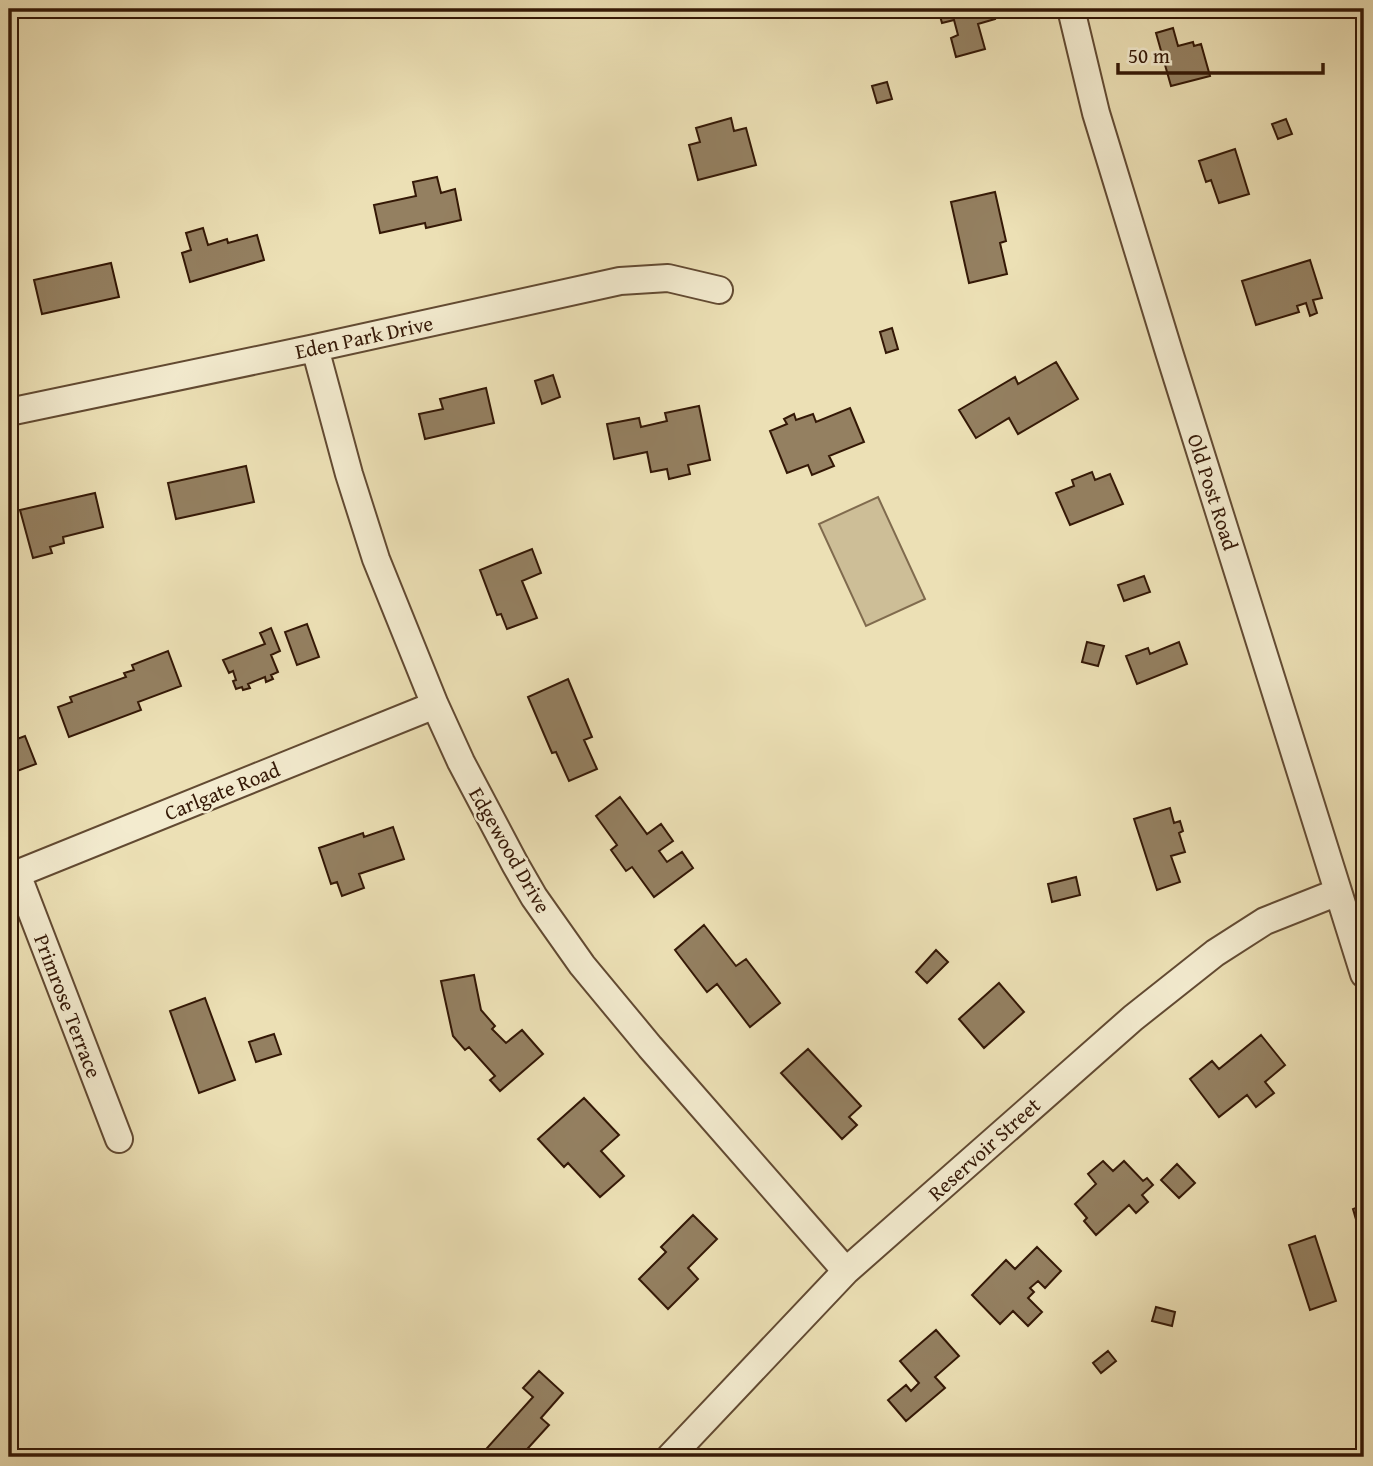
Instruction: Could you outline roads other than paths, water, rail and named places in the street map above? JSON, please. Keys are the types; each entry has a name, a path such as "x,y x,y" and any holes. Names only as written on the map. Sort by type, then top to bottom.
{"street":[{"name":"Old Post Road","path":"1071,9 1096,113 1364,974"},
{"name":"Eden Park Drive","path":"9,412 620,281 668,278 719,290"},
{"name":"Edgewood Drive","path":"315,348 349,474 376,559 435,705 476,792 515,864 534,897 582,965 846,1272"},
{"name":"Carlgate Road","path":"13,875 435,705"},
{"name":"Primrose Terrace","path":"13,875 119,1139"},
{"name":"Reservoir Street","path":"670,1457 846,1272 1133,1018 1215,953 1265,921 1338,891"}]}
